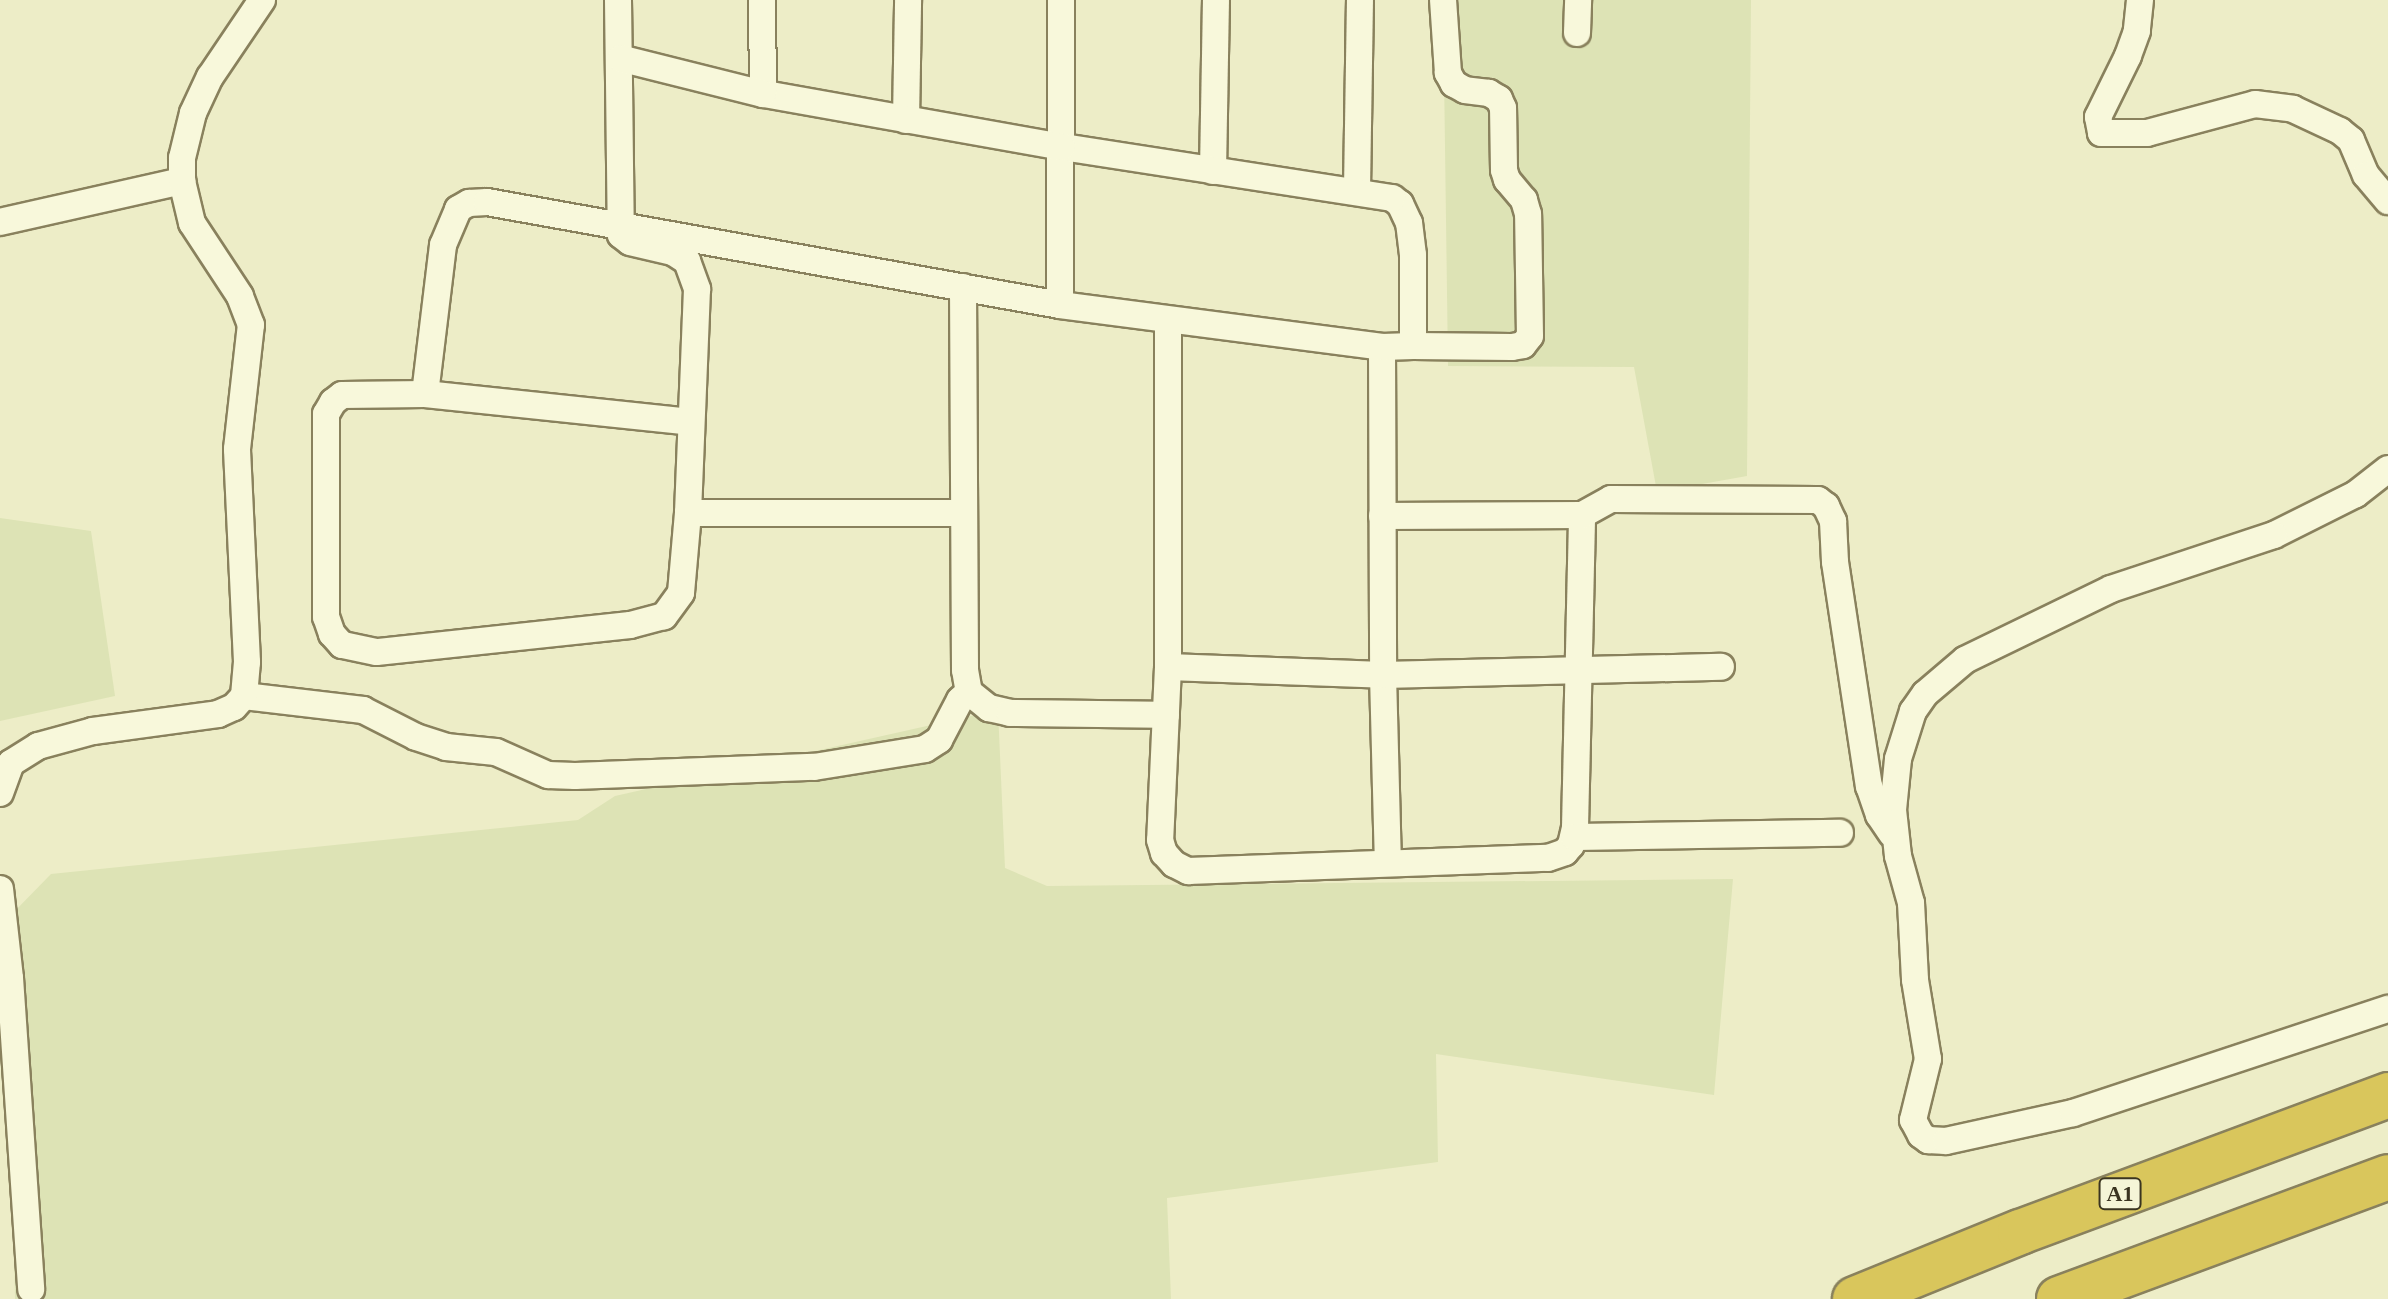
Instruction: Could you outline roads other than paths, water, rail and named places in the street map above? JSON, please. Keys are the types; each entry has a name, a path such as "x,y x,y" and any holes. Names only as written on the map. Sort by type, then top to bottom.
{"highway":[{"name":"A1","path":"1855,1299 2020,1232 2388,1095"},
{"path":"2059,1299 2388,1177"}],"street":[{"path":"0,793 11,763 38,746 93,731 218,714 234,707 244,696 247,662 237,449 251,325 240,296 192,223 182,181 182,158 193,113 210,77 262,0"},
{"path":"618,0 621,235 630,242 673,252 687,261 697,289 688,513 681,593 664,616 649,622 376,652 342,645 332,634 326,617 326,414 342,395 425,394 691,422"},
{"path":"762,0 763,94"},
{"path":"906,120 908,0"},
{"path":"1060,305 1061,0"},
{"path":"1213,171 1216,0"},
{"path":"1357,190 1360,0"},
{"path":"425,394 443,245 458,209 469,203 487,202 1060,305 1168,321 1382,347 1523,345 1530,336 1528,214 1524,200 1507,180 1504,170 1503,108 1499,99 1489,93 1465,90 1454,84 1448,73 1443,0"},
{"path":"1577,33 1578,0"},
{"path":"2140,0 2137,31 2098,117 2101,133 2147,133 2255,104 2293,109 2340,131 2351,140 2366,175 2388,201"},
{"path":"620,58 763,94 906,120 1392,198 1400,204 1409,223 1413,255 1413,346"},
{"path":"0,222 182,181"},
{"path":"963,287 965,670 969,692 978,702 998,711 1166,715"},
{"path":"1168,321 1168,667 1160,840 1164,853 1174,864 1201,872 1388,861 1548,858 1565,852 1574,837 1582,515"},
{"path":"1382,347 1383,675 1388,861"},
{"path":"2388,469 2356,494 2274,535 2111,589 1965,660 1925,694 1913,711 1898,759 1894,785 1895,836 1911,903 1915,980 1928,1059 1913,1120 1916,1129 1928,1140 1946,1141 2073,1113 2388,1009"},
{"path":"1382,516 1582,515 1611,499 1809,498 1826,506 1833,521 1835,562 1874,801 1888,830 1895,836"},
{"path":"688,513 963,513"},
{"path":"1168,667 1383,675 1721,667"},
{"path":"244,696 363,710 416,737 446,747 496,752 548,775 575,776 814,767 925,749 939,740 960,700 969,692"},
{"path":"1862,738 1898,759"},
{"path":"1574,837 1840,833"},
{"path":"0,889 10,978 31,1289"}]}
